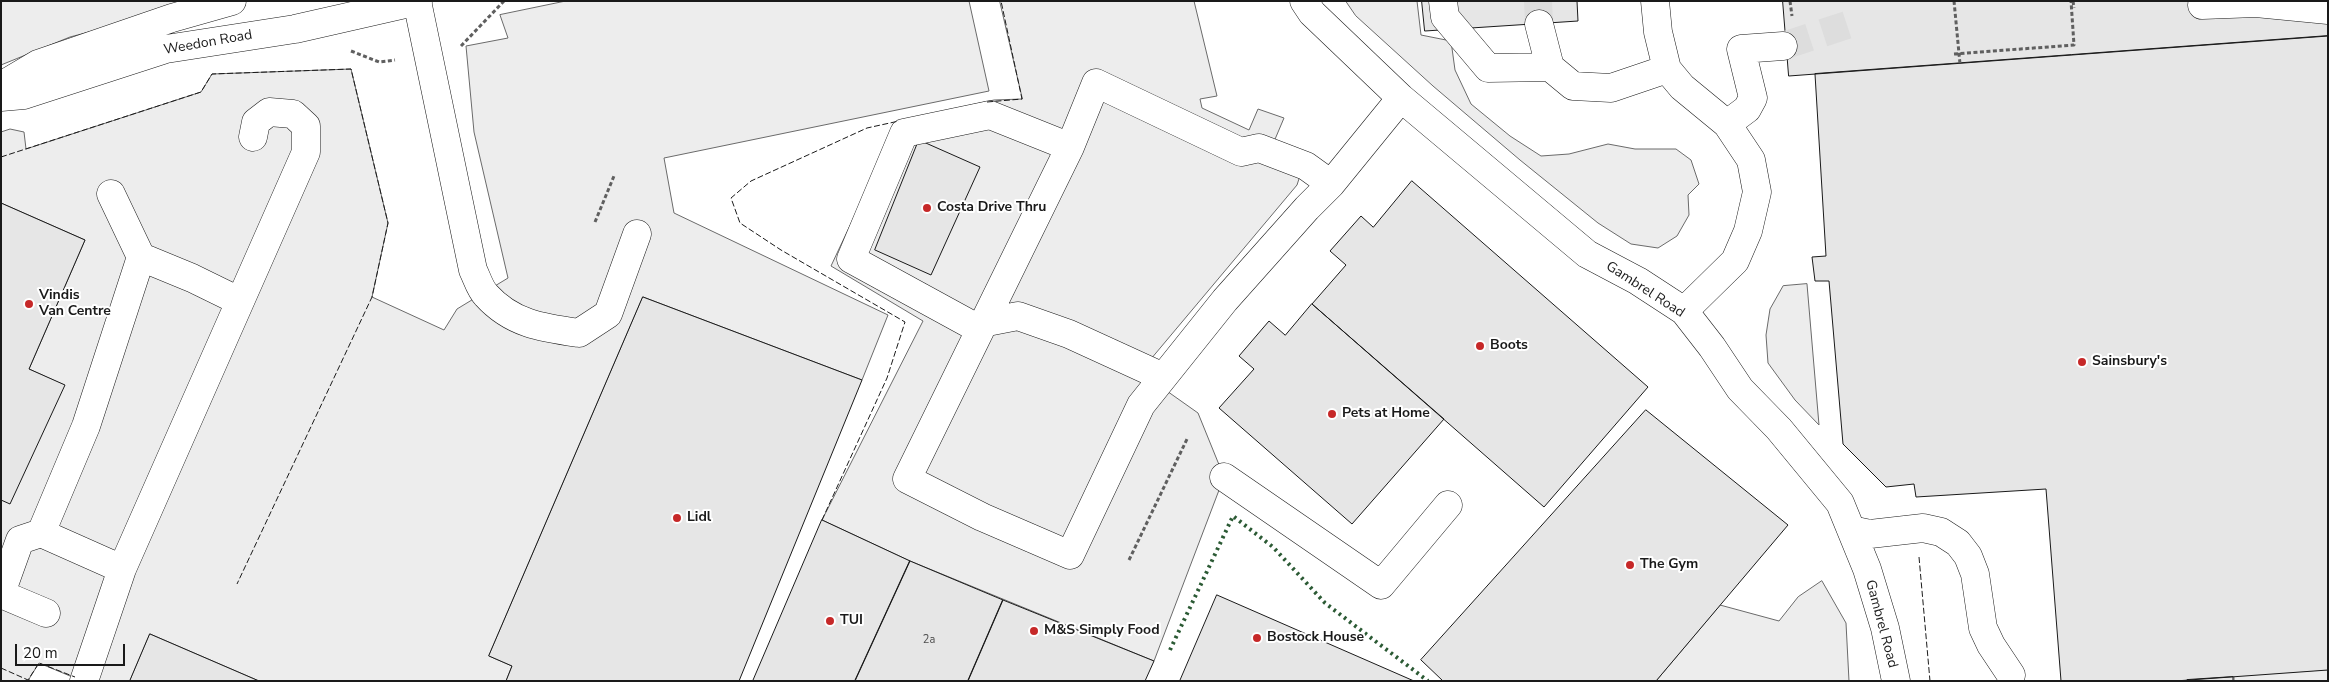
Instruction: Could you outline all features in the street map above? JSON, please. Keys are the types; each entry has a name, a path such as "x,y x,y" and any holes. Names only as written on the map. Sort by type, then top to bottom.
{"street":[{"name":"Weedon Road","path":"1,86 38,64 172,18 232,1"},
{"name":"Weedon Road","path":"1,97 24,95 166,49 295,29 417,1"},
{"path":"417,1 473,270 485,294 513,317 535,326 579,333 608,314 637,234"},
{"name":"Gambrel Road","path":"1304,1 1312,13 1401,98 1587,254 1638,281 1684,311 1712,347 1740,389 1779,429 1840,502 1866,569 1885,628 1896,681"},
{"path":"1443,1 1445,17 1488,68 1550,67"},
{"path":"1655,1 1658,32 1667,69 1682,87 1727,124 1750,160 1756,192 1748,231 1734,261 1684,311"},
{"path":"2202,5 2256,3 2328,10"},
{"path":"1539,24 1550,67 1573,86 1611,88 1667,69"},
{"path":"1727,124 1747,109 1753,98 1741,49 1783,46"},
{"path":"1331,184 1306,166 1259,148 1241,152 1096,83 1070,147 980,326 907,479 982,517 1070,555 1141,406 1225,300 1307,208 1331,184 1401,98"},
{"path":"84,681 122,569 306,152 306,126 293,114 269,112 256,122 253,137"},
{"path":"1070,147 990,115 904,133 851,259 980,326 1018,316 1169,370"},
{"path":"111,194 141,257 192,278 239,301"},
{"path":"41,533 86,426 141,257"},
{"path":"1224,477 1381,584 1448,505"},
{"path":"1851,530 1870,534 1923,528 1942,532 1958,543 1968,556 1975,574 1983,628 1991,645 2011,675"},
{"path":"46,612 1,593 20,540 41,533 122,569"}],"path":[{"path":"1954,1 1960,64"},
{"path":"2072,1 2074,14"},
{"path":"1954,54 2074,45 2072,1"},
{"path":"595,222 614,176"},
{"path":"1129,560 1188,437"}],"shaded area":[{"path":"1,1 206,1 70,37 1,65"},
{"path":"566,1 969,1 989,91 664,158 674,213 888,315 862,380 643,297 489,656 512,666 506,681 259,681 150,634 130,681 82,681 39,663 29,679 30,681 1,681 1,500 64,385 29,369 85,240 1,203 1,132 10,129 24,132 26,149 201,92 212,74 351,69 388,223 372,297 444,330 457,309 508,278 474,132 466,46 508,38 500,15"},
{"path":"1000,1 1194,1 1217,96 1200,99 1202,108 1249,130 1258,109 1284,118 1273,144 1306,157 1297,185 1140,372 1198,413 1224,477 1154,661 910,561 822,520 923,321 831,266 899,121 994,100 1022,99"},
{"path":"1346,1 1417,1 1421,35 1451,41 1455,70 1471,104 1510,136 1541,156 1569,154 1608,144 1635,149 1676,149 1691,160 1699,184 1688,195 1689,215 1677,236 1658,248 1631,244 1598,223 1433,86 1356,16"},
{"path":"1807,284 1819,425 1795,400 1768,363 1766,335 1770,309 1783,286"},
{"path":"1822,581 1846,623 1849,681 1656,681 1720,605 1779,621 1798,597"},
{"path":"2328,670 2328,681 2234,681 2234,676"}],"building":[{"path":"1422,1 1577,1 1578,21 1425,31"},
{"path":"1783,1 2328,1 2328,36 1789,76"},
{"name":"Sainsbury's","path":"2328,36 2328,670 2175,681 2061,681 2046,489 1916,497 1914,484 1886,487 1843,444 1829,281 1815,281 1812,257 1826,256 1815,74"},
{"name":"Costa Drive Thru","path":"919,140 980,167 931,275 875,250"},
{"name":"Boots","path":"1412,181 1648,387 1544,507 1312,304 1346,265 1330,251 1361,216 1373,227"},
{"name":"Vindis Van Centre","path":"1,203 85,240 29,369 65,385 10,504 1,500"},
{"name":"Lidl","path":"643,297 862,380 739,681 506,681 512,666 489,656"},
{"name":"Pets at Home","path":"1312,304 1444,419 1352,524 1219,408 1254,369 1239,356 1269,321 1285,335"},
{"name":"The Gym","path":"1646,410 1788,525 1656,681 1443,681 1421,660"},
{"name":"TUI","path":"822,520 910,561 855,681 753,681"},
{"path":"910,561 1003,600 968,681 855,681"},
{"name":"Bostock House","path":"1217,595 1414,681 1180,681"},
{"name":"M&S Simply Food","path":"1003,600 1154,661 1145,681 968,681"},
{"path":"150,634 259,681 130,681"},
{"path":"2233,677 2233,681 2187,681 2187,680"}],"tunnel":[{"path":"1538,1 1539,24"},
{"path":"1783,46 1847,25"}],"hedge":[{"path":"1170,650 1233,516 1273,547 1325,603 1428,681"}],"fence":[{"path":"987,102 1022,99 1001,1"},
{"path":"1,157 201,92 212,74 351,69 388,223 372,297 237,584"},
{"path":"822,520 887,378 905,322 781,250 740,223 731,198 751,181 867,128 899,121"},
{"path":"1919,557 1930,681"},
{"path":"1,668 28,680 39,663 75,677"}],"place":[{"name":"Costa Drive Thru","path":"927,208"},
{"name":"Vindis Van Centre","path":"29,304"},
{"name":"Boots","path":"1480,346"},
{"name":"Sainsbury's","path":"2082,362"},
{"name":"Pets at Home","path":"1332,414"},
{"name":"Lidl","path":"677,518"},
{"name":"The Gym","path":"1630,565"},
{"name":"TUI","path":"830,621"},
{"name":"M&S Simply Food","path":"1034,631"},
{"name":"Bostock House","path":"1257,638"}]}
